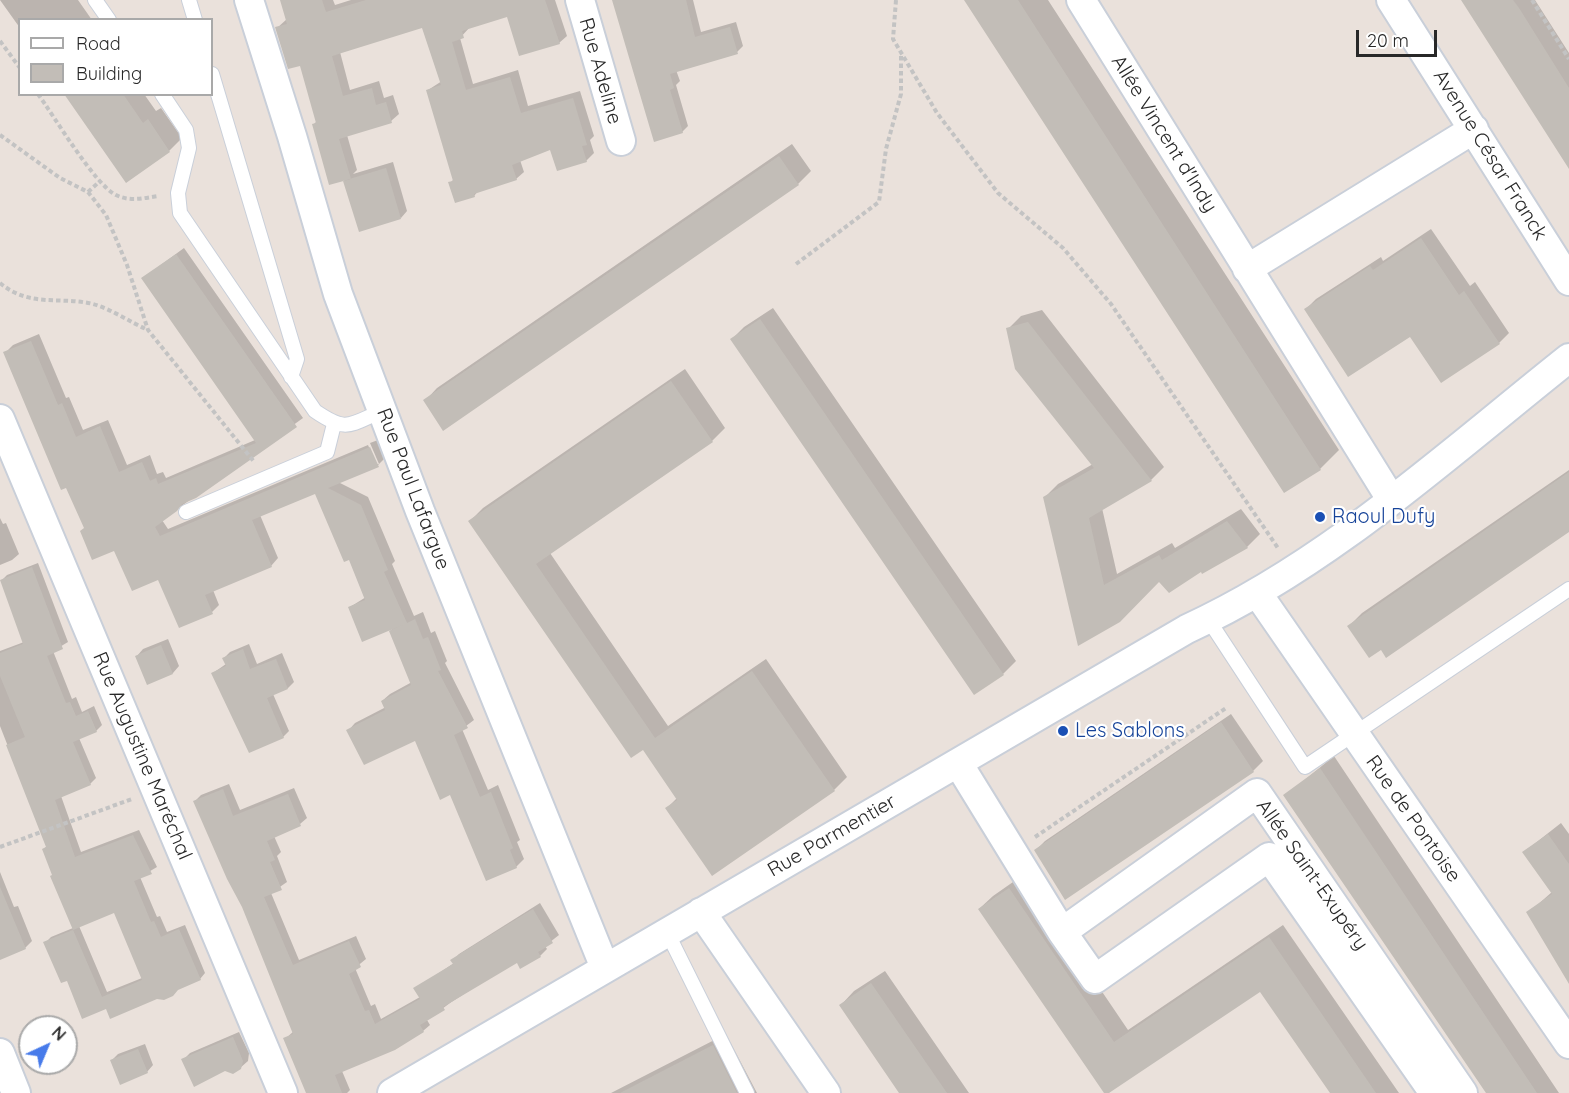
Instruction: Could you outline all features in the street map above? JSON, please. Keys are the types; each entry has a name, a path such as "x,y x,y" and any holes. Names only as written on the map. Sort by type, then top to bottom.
{"street":[{"name":"Rue Paul Lafargue","path":"249,0 292,135 338,294 382,411 605,968"},
{"name":"Rue Adeline","path":"580,0 621,141"},
{"name":"Allée Vincent d'Indy","path":"1081,0 1391,499"},
{"name":"Avenue César Franck","path":"1390,0 1569,281"},
{"path":"1246,269 1474,129"},
{"name":"Rue Parmentier","path":"392,1093 1208,619 1275,583 1391,499 1569,358"},
{"name":"Rue Augustine Maréchal","path":"0,419 283,1093"},
{"name":"Rue de Pontoise","path":"1275,583 1354,733 1569,1044"},
{"name":"Allée Saint-Exupéry","path":"958,764 1062,932 1095,979 1269,857 1434,1093"},
{"name":"Allée Saint-Exupéry","path":"1062,932 1257,793 1463,1093"},
{"path":"701,912 826,1093"},
{"path":"0,1053 16,1093"}],"lane":[{"path":"96,0 108,18"},
{"path":"189,0 194,18"},
{"path":"213,77 297,358 291,377"},
{"path":"163,96 186,130 189,148 178,194 180,213 291,377 315,411 334,424 345,426 382,411"},
{"path":"186,513 327,452 334,424"},
{"path":"1208,619 1305,767 1569,589"},
{"path":"667,932 747,1093"}],"path":[{"path":"896,0 893,39 937,113 998,193 1063,248 1111,304 1275,583"},
{"path":"1532,0 1569,59"},
{"path":"0,41 18,65"},
{"path":"796,264 879,201 886,149 901,94 901,54"},
{"path":"39,96 100,181 115,195 134,200 178,194"},
{"path":"0,135 60,178 88,192 106,215 127,265 148,330 267,478"},
{"path":"88,192 100,181"},
{"path":"0,283 11,292 47,302 94,304 148,330"},
{"path":"1033,838 1226,708"},
{"path":"0,847 156,790"}],"building":[{"path":"280,0 322,0 326,12 366,0 545,0 560,44 519,56 507,17 462,31 464,38 452,42 466,90 510,77 521,113 573,98 587,145 582,146 587,162 557,171 550,150 512,165 517,180 474,194 475,197 455,203 448,182 453,181 426,90 441,85 422,28 332,56 343,96 372,88 376,105 386,102 392,123 339,139 351,179 329,185 312,124 316,123 300,66 288,69 275,27 287,24"},
{"path":"612,0 686,0 695,37 730,27 738,54 670,74 674,88 670,90 683,133 654,142"},
{"path":"964,0 1018,0 1321,470 1284,493"},
{"path":"1461,0 1513,0 1519,8 1569,88 1569,169"},
{"path":"65,96 124,96 143,123 148,119 170,152 126,183"},
{"path":"779,156 799,185 443,431 423,400"},
{"path":"386,168 401,219 359,232 343,181"},
{"path":"1421,238 1459,295 1464,291 1500,344 1441,383 1410,337 1348,377 1304,309 1370,266 1373,270"},
{"path":"176,254 297,427 196,498 182,504 177,511 155,527 160,536 370,447 379,467 328,488 361,505 388,570 384,572 407,623 415,619 423,639 428,637 441,670 438,671 468,728 454,735 480,797 491,792 513,848 510,850 517,868 486,881 450,795 440,800 415,741 364,765 346,730 385,710 381,701 411,685 389,631 405,624 362,642 348,607 365,600 349,560 344,562 315,494 252,520 272,567 205,595 213,614 179,628 158,580 132,591 114,551 92,560 80,531 84,528 66,488 61,490 3,352 31,341 58,405 62,403 76,437 100,426 119,472 142,462 150,481 156,478 158,484 256,443 141,278"},
{"path":"760,319 1004,675 974,695 730,339"},
{"path":"1028,322 1152,481 1089,518 1104,585 1159,555 1162,560 1227,521 1248,548 1202,574 1201,572 1169,593 1159,582 1120,622 1078,646 1043,497 1094,468 1015,369 1006,328"},
{"path":"671,381 713,442 536,564 655,738 752,671 835,791 712,876 665,808 677,800 643,750 631,758 468,521"},
{"path":"1569,472 1569,532 1386,658 1381,650 1369,658 1347,626"},
{"path":"32,567 63,649 47,656 66,703 70,702 76,716 88,711 97,732 73,742 91,785 55,800 75,857 133,835 152,874 134,881 151,922 154,921 161,937 179,929 201,980 178,990 173,996 164,1000 157,999 110,1019 106,1009 82,1019 67,981 61,983 43,942 73,930 50,876 52,875 42,849 46,847 6,745 25,737 0,676 0,653 23,644 0,580","holes":["114,913 142,980 102,997 73,930"]},
{"path":"161,645 173,674 147,685 135,656"},
{"path":"243,649 250,669 276,659 288,689 267,698 284,738 249,753 211,673 226,666 222,658"},
{"path":"1221,722 1254,772 1065,900 1034,850"},
{"path":"1320,768 1537,1093 1486,1093 1283,795"},
{"path":"223,789 233,816 288,794 301,826 267,841 275,860 270,862 282,890 264,897 293,965 349,941 361,967 349,974 365,1011 369,1010 375,1024 420,999 413,988 453,964 450,960 533,909 553,943 538,952 541,957 520,969 517,963 443,1007 445,1010 420,1025 424,1032 395,1050 335,1075 342,1093 306,1093 283,1038 293,1034 242,907 227,879 193,801"},
{"path":"1548,834 1569,864 1569,984 1526,912 1552,894 1522,852"},
{"path":"0,887 26,949 0,960"},
{"path":"1009,888 1114,1042 1269,937 1376,1093 1330,1093 1260,992 1109,1093 1104,1093 978,909"},
{"path":"871,983 947,1093 899,1093 839,1005"},
{"path":"233,1037 243,1061 241,1069 233,1074 225,1071 194,1087 181,1059"},
{"path":"713,1045 737,1093 620,1093"},
{"path":"138,1049 148,1073 120,1085 110,1060"}],"place":[{"name":"Raoul Dufy","path":"1320,517"},
{"name":"Les Sablons","path":"1063,731"}]}
